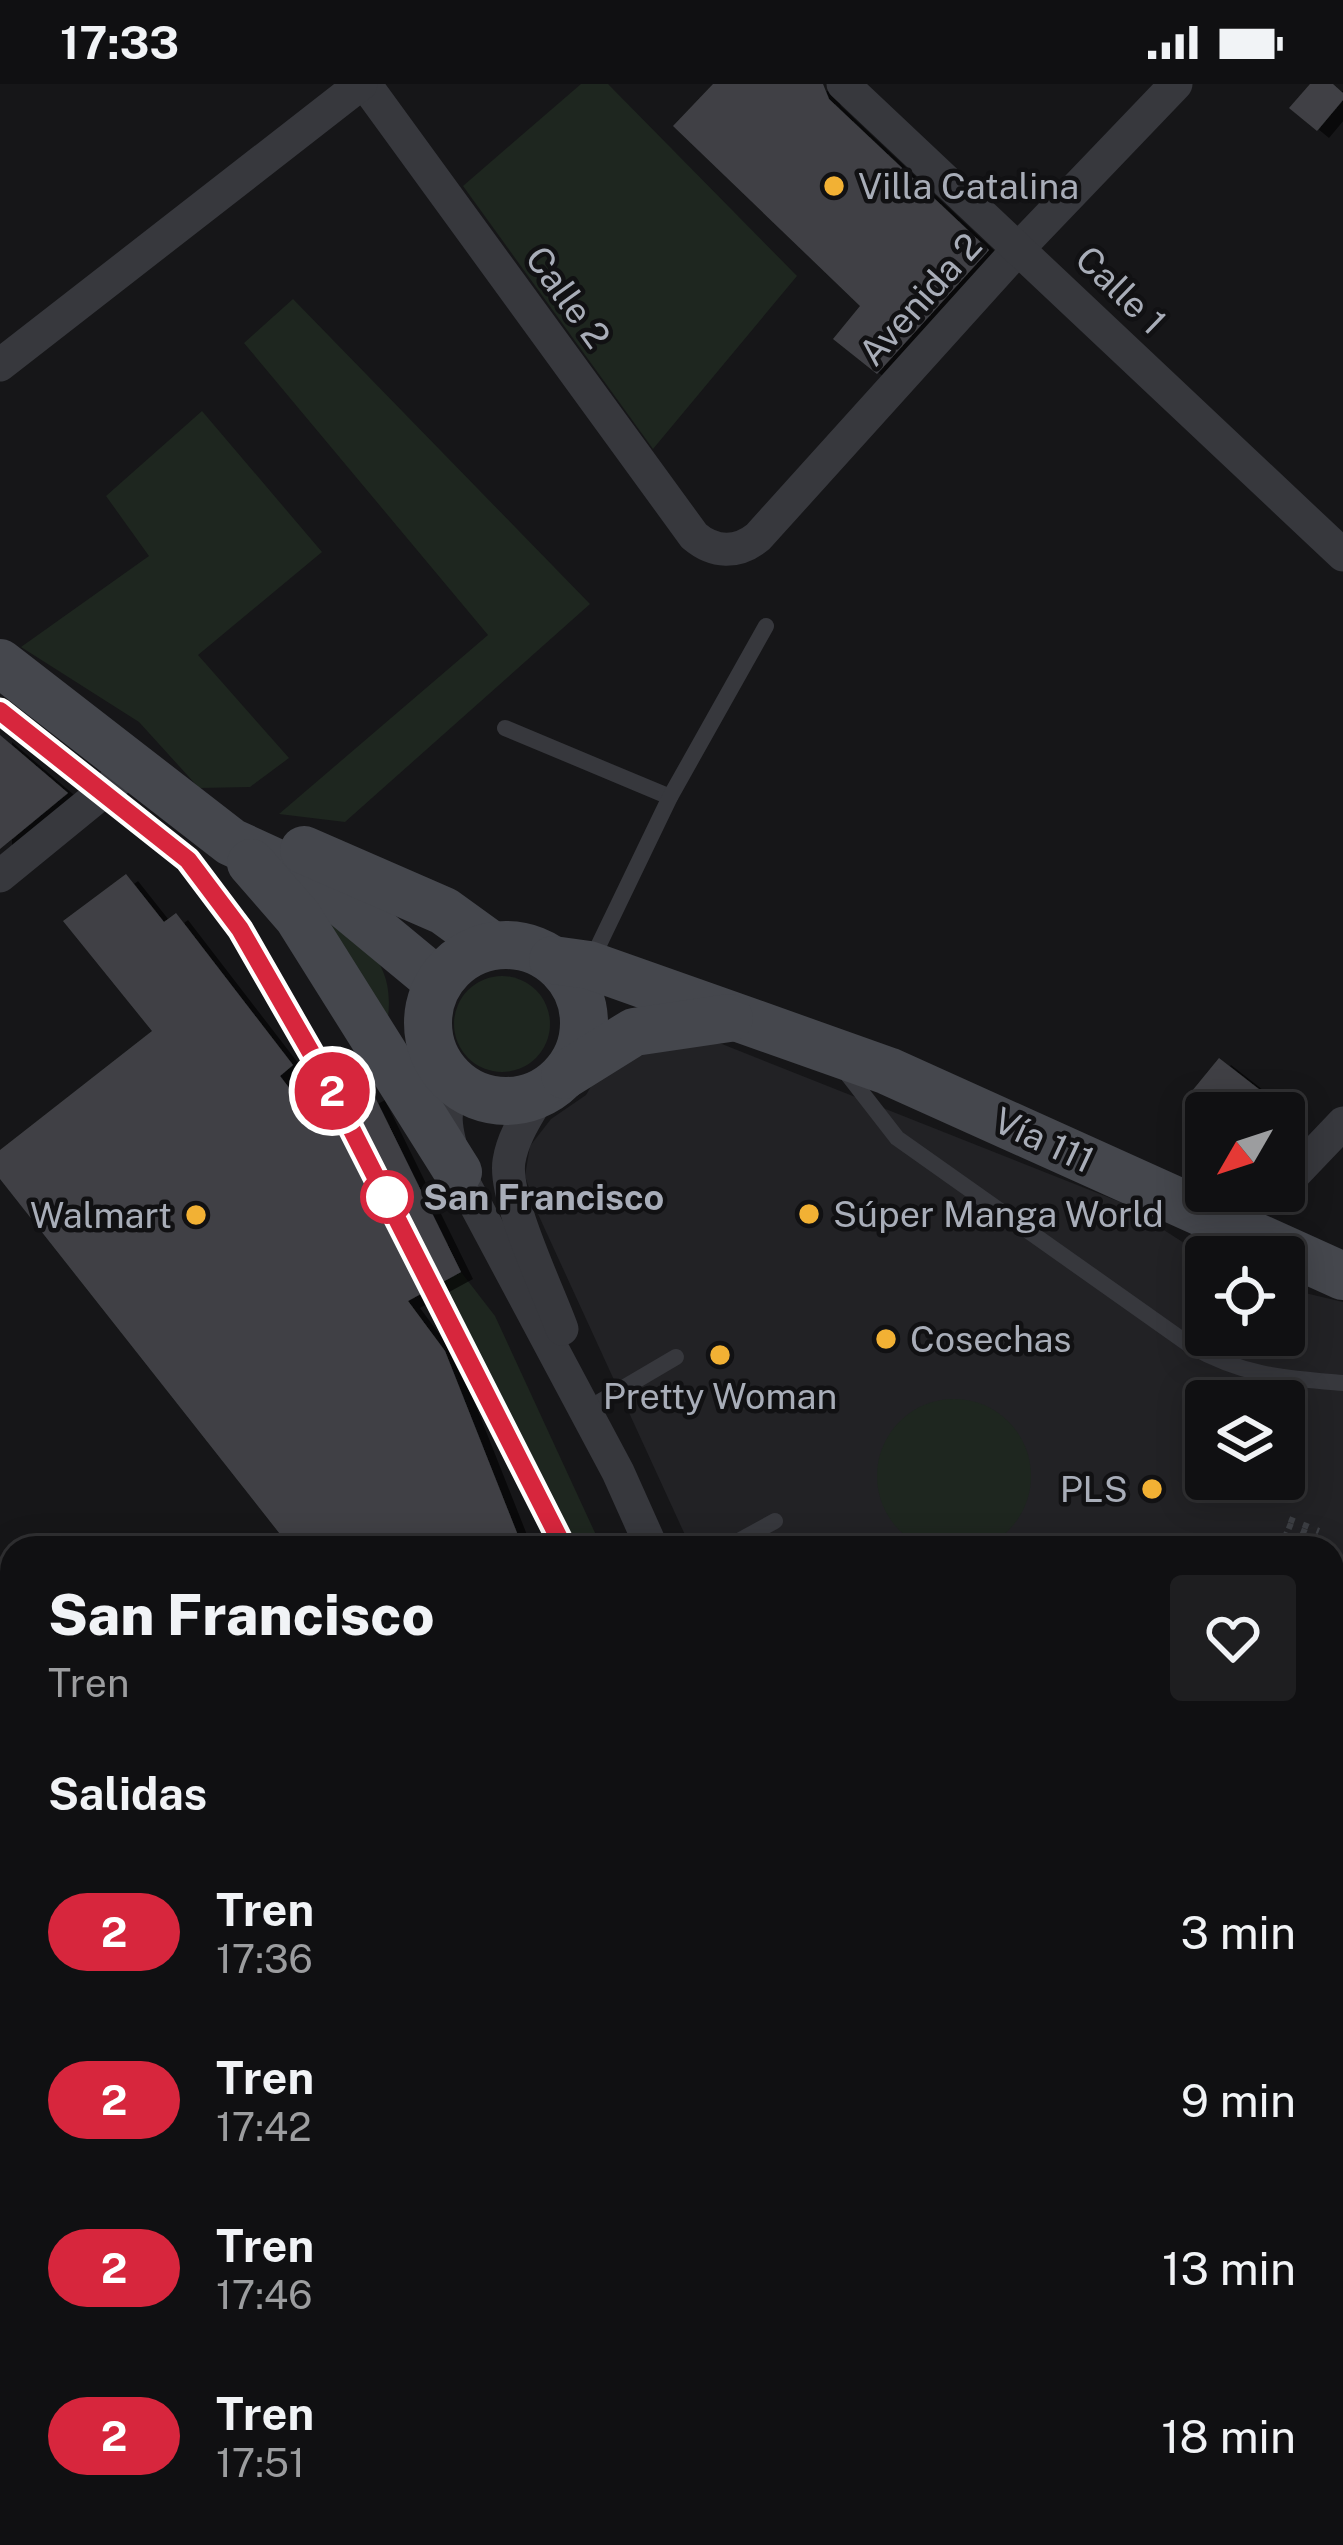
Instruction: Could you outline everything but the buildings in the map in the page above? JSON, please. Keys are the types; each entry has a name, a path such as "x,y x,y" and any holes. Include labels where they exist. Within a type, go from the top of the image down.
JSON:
{"main road":[{"path":"0,663 231,842 292,870 345,905 438,982"},
{"path":"131,769 444,911 491,945"},
{"path":"231,842 298,917 458,1172"},
{"path":"491,945 530,947 571,962 585,1028 578,1053 552,1084 506,1102 489,1100 458,1085 442,1069 431,1048 429,1003 452,965 491,945"},
{"name":"Vía 111","path":"571,962 826,1047 967,1105 1343,1276"},
{"name":"Vía 111","path":"552,1084 634,1032 740,1017"}],"street":[{"path":"0,365 363,84"},
{"name":"Calle 2","path":"363,84 694,536 716,549"},
{"name":"Calle 1","path":"843,84 1343,555"},
{"name":"Avenida 2","path":"716,549 738,549 758,537 1019,248 1176,84"},
{"path":"0,876 131,769"},
{"path":"552,1084 515,1138 508,1166 511,1194 612,1460 647,1536"},
{"path":"458,1085 448,1097 446,1130 458,1172 612,1460"},
{"path":"1305,1163 1343,1123"},
{"path":"1241,1231 1259,1212"}],"lane":[{"path":"571,962 766,626"},
{"path":"505,728 670,797"},
{"path":"826,1047 897,1138 1191,1346 1257,1376 1343,1383"},
{"path":"591,1407 676,1358"},
{"path":"748,1536 775,1521"}],"path":[{"path":"1288,1522 1318,1534"}],"shaded area":[{"path":"581,84 608,84 797,276 653,449 463,186"},
{"path":"293,299 590,604 345,822 279,814 488,635 244,343"},
{"path":"202,411 322,552 198,655 289,758 250,787 199,788 139,722 21,647 149,556 106,496"},
{"path":"318,906 364,945 383,971 389,1007 386,1031"},
{"path":"502,976 536,990 550,1024 536,1058 502,1072 468,1058 454,1024 468,990"},
{"path":"644,1035 722,1044 1120,1202 1185,1244 1185,1356 1305,1356 1305,1293 1343,1302 1343,1536 686,1536 538,1214 525,1176 530,1146 551,1119 586,1095 608,1057"},
{"path":"461,1272 495,1316 596,1536 558,1536 432,1288"},
{"path":"939,1401 969,1401 997,1412 1018,1433 1029,1461 1025,1505 1001,1536 907,1536 890,1519 879,1491 879,1461 890,1433 911,1412"}],"railway":[{"path":"0,710 188,860 240,929 291,1012 558,1536"}],"train":[{"name":"2","path":"0,711 188,860 240,929 291,1012 559,1536"}],"place":[{"name":"Villa Catalina","path":"834,186"},
{"name":"San Francisco","path":"387,1197"},
{"name":"Súper Manga World","path":"809,1214"},
{"name":"Walmart","path":"196,1215"},
{"name":"Cosechas","path":"886,1339"},
{"name":"Pretty Woman","path":"720,1355"},
{"name":"PLS","path":"1152,1489"}]}
